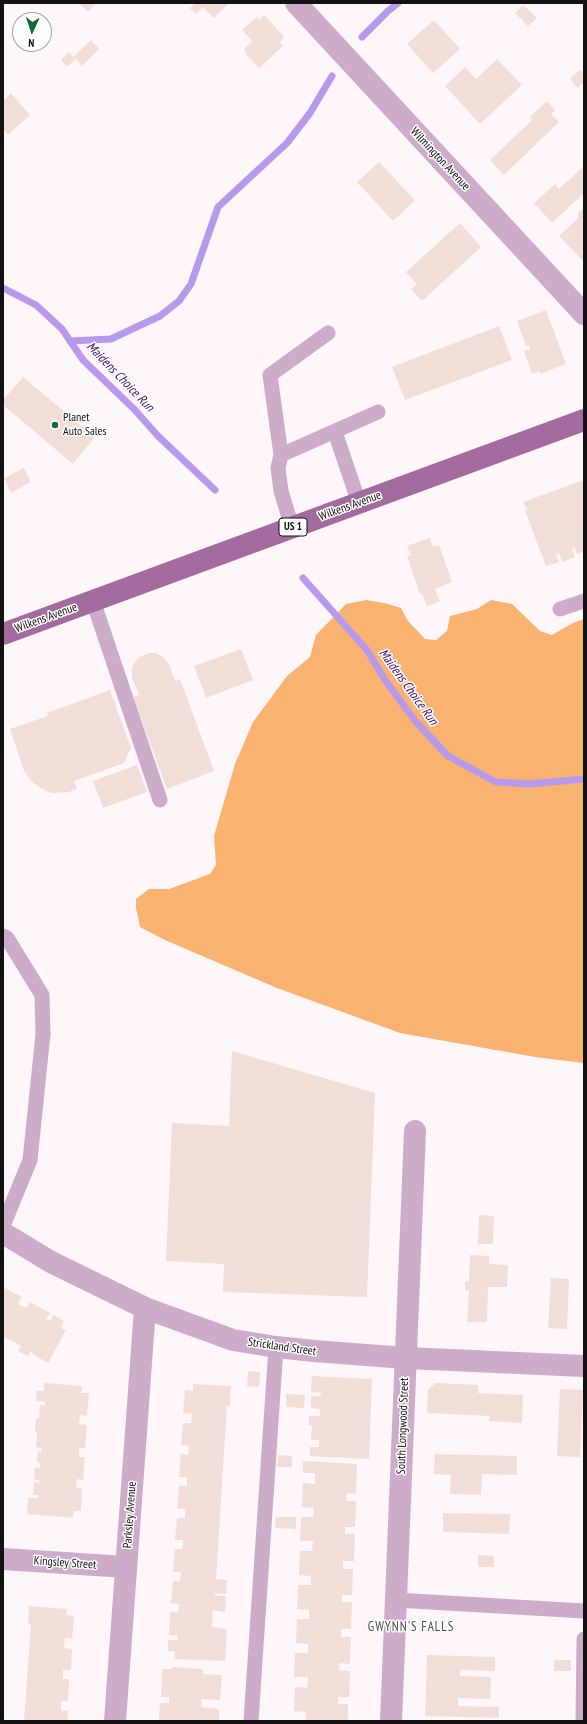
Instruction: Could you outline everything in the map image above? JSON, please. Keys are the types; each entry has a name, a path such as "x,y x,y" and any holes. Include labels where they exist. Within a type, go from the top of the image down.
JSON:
{"main road":[{"name":"Wilkens Avenue","path":"3,634 584,420"}],"street":[{"name":"Wilmington Avenue","path":"296,3 584,314"},
{"name":"South Longwood Street","path":"391,1721 415,1131"},
{"name":"Strickland Street","path":"3,1234 51,1262 145,1308 234,1340 276,1347 406,1358 584,1366"},
{"name":"Parksley Avenue","path":"115,1721 145,1308"},
{"name":"Kingsley Street","path":"3,1559 126,1567"}],"lane":[{"path":"292,527 281,491 278,468 281,455 270,375 328,333"},
{"path":"281,455 378,412"},
{"path":"335,432 359,502"},
{"path":"93,600 160,800"},
{"path":"560,609 584,601"},
{"path":"3,936 7,938 42,995 43,1034 30,1160 3,1226"},
{"path":"252,1721 276,1347"},
{"path":"396,1600 584,1610"},
{"path":"583,1721 584,1639"}],"shaded area":[{"path":"366,600 401,608 408,621 425,639 436,640 447,631 450,616 477,609 491,600 512,604 540,631 552,635 573,623 584,619 584,1063 535,1057 400,1033 277,988 165,940 140,927 136,908 136,899 149,889 169,889 210,874 216,865 214,836 235,764 253,722 287,676 310,657 316,635 346,604"}],"building":[{"path":"78,3 96,3 88,12"},
{"path":"195,3 229,3 214,18 203,7 196,14 190,8"},
{"path":"523,5 537,18 528,26 515,13"},
{"path":"264,15 284,37 280,42 283,46 259,68 246,54 247,53 244,49 252,41 242,30 257,17 259,20"},
{"path":"434,20 460,49 433,73 407,44"},
{"path":"91,40 99,49 82,66 76,59 67,67 61,60 69,52 73,57"},
{"path":"497,59 522,85 480,124 445,86 465,67 476,79"},
{"path":"580,70 584,74 584,82 577,88 570,78"},
{"path":"11,93 30,115 8,135 3,129 3,101"},
{"path":"547,101 555,110 551,114 559,122 504,175 490,160 532,120 530,117"},
{"path":"379,162 415,200 393,221 357,182"},
{"path":"584,166 584,193 552,223 534,203 555,184 559,189"},
{"path":"584,208 584,262 559,236 578,218 578,213"},
{"path":"460,223 481,247 422,301 411,289 417,284 406,272"},
{"path":"546,310 566,364 540,374 539,371 532,374 524,351 530,349 529,345 526,346 517,321"},
{"path":"499,326 512,360 405,400 392,367"},
{"path":"23,377 95,437 73,464 3,405 3,400"},
{"path":"24,468 31,482 11,493 4,478"},
{"path":"584,480 584,551 577,554 575,548 572,549 575,557 562,562 559,553 556,554 559,562 546,566 523,502"},
{"path":"430,538 433,547 439,545 452,582 435,589 440,601 427,606 422,593 420,594 407,556 411,555 407,546"},
{"path":"241,649 253,680 206,698 194,666"},
{"path":"149,653 156,653 164,658 169,664 175,681 180,679 214,771 167,789 133,697 139,695 132,678 132,667 139,657"},
{"path":"110,690 131,748 124,763 74,781 77,789 69,792 52,793 42,789 32,782 24,771 10,729 48,716 47,713"},
{"path":"137,765 147,792 103,808 93,781"},
{"path":"232,1051 375,1093 367,1297 223,1292 224,1264 166,1261 172,1123 229,1126"},
{"path":"479,1215 494,1216 493,1244 478,1244"},
{"path":"470,1255 489,1256 489,1264 508,1265 507,1287 488,1287 487,1322 467,1322 469,1291 465,1290 465,1282 469,1281"},
{"path":"551,1278 569,1279 567,1329 548,1328"},
{"path":"3,1287 22,1297 18,1304 26,1308 30,1302 50,1313 46,1319 50,1321 54,1315 64,1321 61,1328 66,1330 48,1363 32,1354 33,1353 31,1351 28,1356 18,1351 21,1346 3,1336"},
{"path":"248,1371 260,1372 259,1387 247,1386"},
{"path":"312,1376 372,1379 369,1459 310,1456 310,1447 319,1447 319,1440 311,1440 312,1425 309,1425 309,1416 320,1416 320,1409 311,1408 311,1396 321,1396 321,1393 311,1392"},
{"path":"44,1383 82,1386 81,1393 89,1393 87,1416 80,1415 79,1424 87,1425 85,1448 79,1448 79,1457 85,1457 83,1480 77,1479 76,1488 82,1488 81,1511 74,1511 73,1518 27,1514 28,1498 38,1498 38,1495 33,1495 34,1482 39,1483 39,1480 34,1479 35,1467 40,1468 40,1463 37,1462 38,1451 41,1452 42,1448 36,1447 36,1418 39,1418 40,1405 45,1406 45,1402 36,1401 37,1391 44,1391"},
{"path":"435,1383 478,1385 478,1393 523,1395 522,1423 489,1421 490,1416 427,1413 428,1390"},
{"path":"193,1384 231,1386 230,1406 227,1405 216,1579 227,1580 226,1594 215,1593 215,1596 226,1596 225,1612 213,1610 212,1627 227,1629 225,1661 175,1659 175,1651 168,1651 168,1640 177,1640 177,1635 169,1635 170,1612 178,1612 179,1604 171,1603 173,1581 180,1581 181,1572 173,1572 175,1549 182,1549 183,1545 183,1540 175,1540 177,1518 185,1518 185,1509 177,1509 179,1486 187,1486 187,1477 179,1477 181,1454 188,1455 189,1446 181,1445 183,1423 191,1423 192,1414 183,1413 185,1390 193,1391"},
{"path":"560,1389 583,1390 580,1457 557,1456"},
{"path":"286,1394 305,1395 304,1408 286,1407"},
{"path":"435,1454 517,1456 517,1475 482,1474 481,1495 450,1494 451,1475 434,1474"},
{"path":"278,1455 292,1456 292,1467 277,1467"},
{"path":"303,1461 357,1464 356,1494 347,1493 346,1501 356,1501 355,1527 345,1527 345,1534 355,1534 354,1561 343,1561 343,1569 353,1569 352,1595 342,1595 342,1602 352,1602 351,1629 341,1629 341,1637 351,1637 350,1664 340,1663 339,1667 339,1670 350,1671 349,1697 338,1697 338,1704 348,1704 348,1721 305,1721 306,1712 294,1711 295,1687 307,1688 308,1682 308,1677 294,1677 295,1653 308,1653 308,1644 296,1643 297,1619 309,1619 309,1610 297,1609 298,1585 311,1585 311,1576 299,1575 300,1551 312,1551 313,1541 300,1541 301,1517 313,1517 314,1508 302,1507 303,1483 315,1484 315,1473 303,1473"},
{"path":"443,1513 510,1514 509,1534 443,1532"},
{"path":"276,1517 296,1517 296,1529 275,1528"},
{"path":"478,1555 494,1556 494,1567 478,1567"},
{"path":"29,1606 67,1609 66,1615 74,1616 72,1639 65,1638 64,1648 72,1649 71,1670 63,1670 63,1679 69,1679 68,1701 61,1701 61,1710 68,1711 67,1721 24,1721 31,1624 28,1624"},
{"path":"427,1655 495,1657 495,1671 461,1670 460,1676 491,1677 490,1699 458,1698 458,1706 499,1707 499,1718 425,1716"},
{"path":"554,1660 571,1660 571,1671 554,1671"},
{"path":"172,1667 203,1669 203,1674 222,1675 220,1700 202,1699 201,1707 219,1709 219,1721 159,1721 160,1703 169,1703 169,1697 161,1697 162,1669 172,1669"}],"waterway":[{"path":"362,37 398,3"},
{"path":"70,341 111,339 160,316 179,301 191,284 218,207 287,143 310,113 332,76"},
{"name":"Maidens Choice Run","path":"3,288 36,305 62,329 83,360 134,409 158,436 215,490"},
{"name":"Maidens Choice Run","path":"303,578 367,650 385,680 416,722 448,756 496,782 530,784 584,779"}],"place":[{"name":"Planet Auto Sales","path":"55,425"}],"district":[{"name":"GWYNN'S FALLS","path":"411,1627"}]}
